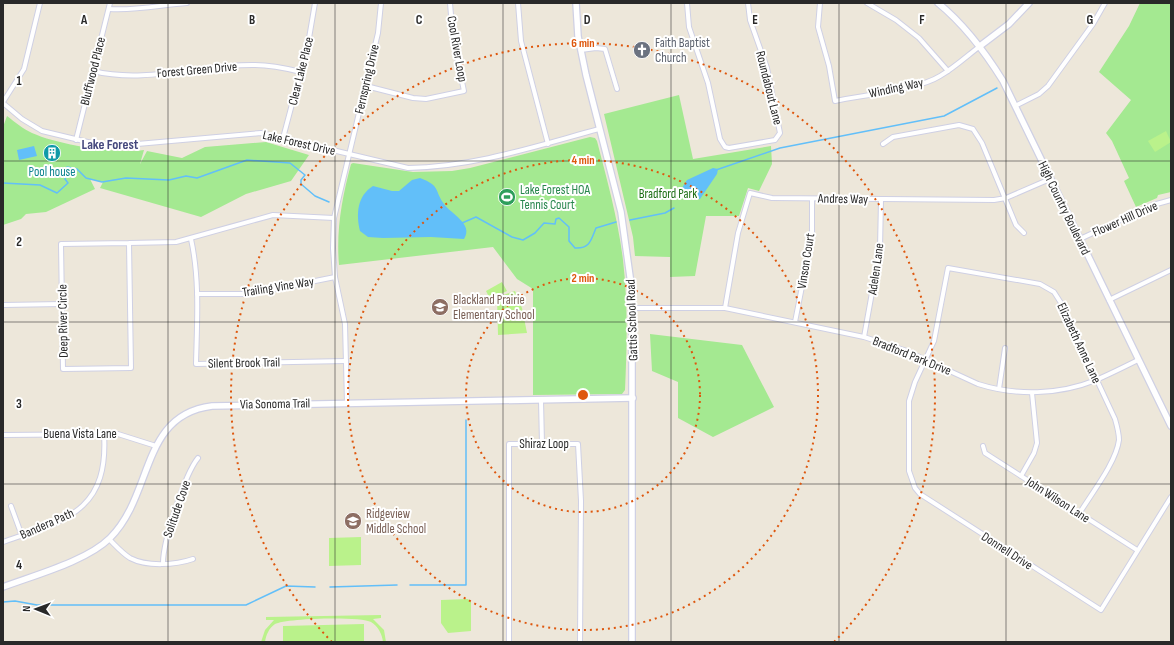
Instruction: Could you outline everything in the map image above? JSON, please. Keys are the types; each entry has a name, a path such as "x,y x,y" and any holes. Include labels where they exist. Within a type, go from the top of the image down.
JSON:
{"street":[{"path":"3,103 24,69 40,3"},
{"name":"Bluffwood Place","path":"76,140 110,3"},
{"path":"109,9 130,10 187,3"},
{"name":"Clear Lake Place","path":"283,138 311,28 314,3"},
{"name":"Fernspring Drive","path":"347,403 345,324 335,277 333,248 334,218 378,33 381,3"},
{"name":"Cool River Loop","path":"366,86 413,98 426,98 464,91 453,39 450,3"},
{"path":"518,3 521,41 548,144"},
{"name":"Gattis School Road","path":"576,3 581,50 624,231 633,308 632,642"},
{"name":"Roundabout Lane","path":"687,3 689,27 708,83 720,140 729,148 775,140 780,133 769,75 750,20 748,3"},
{"name":"Winding Way","path":"820,3 818,27 829,66 835,101 924,83 940,77 1009,24 1029,3"},
{"path":"867,3 896,20 919,38 948,71"},
{"name":"High Country Boulevard","path":"938,3 980,46 1003,81 1171,426"},
{"path":"1015,106 1039,94 1048,86 1093,24 1106,3"},
{"path":"581,50 596,48 605,49 617,90"},
{"name":"Forest Green Drive","path":"93,71 124,76 256,65 281,67 300,72"},
{"name":"Lake Forest Drive","path":"3,103 22,119 42,131 76,140 113,146 251,133 266,134 408,168 433,168 486,159 599,130"},
{"path":"883,144 893,137 959,124 973,129 1006,198 1016,225 1024,233"},
{"name":"Andres Way","path":"725,308 738,233 750,193 772,198 994,200 1006,198 1050,179"},
{"name":"Vinson Court","path":"795,322 812,236 812,199"},
{"name":"Adelen Lane","path":"864,337 880,248 881,200"},
{"name":"Flower Hill Drive","path":"1080,239 1153,205 1171,200"},
{"name":"Deep River Circle","path":"129,243 131,368 63,369 61,244 176,242 192,239 273,215 334,218"},
{"name":"Silent Brook Trail","path":"192,239 196,260 196,364 346,361"},
{"name":"Elizabeth Anne Lane","path":"925,360 934,341 948,268 1033,282 1045,286 1054,292 1061,303 1118,428 1119,440 1113,458 1079,514"},
{"path":"1109,300 1171,270"},
{"name":"Trailing Vine Way","path":"197,294 252,294 335,277"},
{"path":"3,305 62,304"},
{"name":"Bradford Park Drive","path":"633,308 725,308 795,322 864,337 892,345 978,384 999,389 1032,393 1076,386 1096,380 1138,360"},
{"path":"999,389 1005,348"},
{"name":"Donnell Drive","path":"925,360 911,392 909,401 909,471 915,488 920,494 1101,610 1171,497"},
{"path":"1021,476 1034,454 1037,443 1032,393"},
{"name":"Via Sonoma Trail","path":"3,587 82,556 109,539 120,527 132,509 156,446 166,429 174,421 185,414 204,407 633,398"},
{"path":"542,400 542,444"},
{"name":"Buena Vista Lane","path":"3,435 104,433 125,435 156,446"},
{"name":"Bandera Path","path":"3,542 22,536 68,517 90,499 98,486 103,471 104,433"},
{"name":"Shiraz Loop","path":"509,642 509,444 578,444 581,501 580,642"},
{"name":"John Wilson Lane","path":"983,446 985,453 1137,550"},
{"name":"Solitude Cove","path":"163,563 169,529 191,469 198,458"},
{"path":"10,506 22,536"},
{"path":"109,539 124,554 134,560 163,563 193,560"}],"green space":[{"path":"1140,3 1171,3 1171,192 1158,195 1157,198 1136,207 1124,181 1129,178 1112,141 1106,133 1131,100 1099,72 1129,26"},
{"name":"Bradford Park","path":"679,95 693,159 771,146 772,164 759,191 748,188 739,216 706,216 695,276 670,277 670,257 635,256 633,237 604,114"},
{"path":"7,116 29,131 43,137 72,145 103,150 144,150 140,164 147,151 182,158 205,147 266,142 309,155 291,181 246,194 201,217 100,188 103,182 90,179 95,189 46,212 26,214 21,219 3,225 3,127"},
{"path":"1166,131 1171,142 1155,152 1148,141"},
{"path":"590,137 595,138 597,141 615,215 623,260 626,292 627,341 625,390 622,394 533,395 533,289 517,279 493,247 339,265 338,239 340,214 351,164 353,163 413,172 452,171 470,168"},
{"name":"Lake Forest HOA Tennis Court","path":"515,192 516,199 499,202 497,195"},
{"path":"502,282 507,291 490,299 486,291"},
{"path":"515,291 522,308 527,333 498,335 497,297"},
{"path":"650,334 742,345 774,407 713,437 678,418 678,382 652,371"},
{"path":"361,537 361,565 329,566 329,538"},
{"path":"468,599 471,602 471,631 448,633 441,623 441,600"},
{"path":"381,615 381,618 373,619 384,630 386,642 383,642 379,630 371,622 339,618 293,620 275,624 268,632 265,642 261,642 265,630 274,620 266,620 266,617"},
{"path":"364,624 364,642 283,642 283,626"}],"water":[{"path":"34,146 37,156 19,160 17,150"},
{"path":"713,168 718,169 717,174 700,199 691,199 693,198 691,196 689,198 684,196 682,188 687,180"},
{"path":"420,178 434,186 447,208 464,224 466,234 464,239 431,237 368,237 360,231 358,218 359,206 368,190 373,186 392,191 399,191 412,180"}],"waterway":[{"path":"716,170 780,148 944,116 997,88"},
{"path":"3,183 40,185 57,193 68,183 65,179 67,167 77,169 86,178 102,182 126,178 169,180 186,176 197,178 247,160 290,163 305,175 301,180 301,184 315,196 329,202"},
{"path":"630,220 665,213 674,208"},
{"path":"462,223 476,217 512,237 523,240 535,233 544,223 555,224 556,219 559,218 569,227 569,241 575,248 580,248 589,243 596,228 616,222"},
{"path":"410,585 466,585 466,420"},
{"path":"330,587 397,585"},
{"path":"3,602 15,601 37,605 246,605 286,586 315,587"}],"place":[{"name":"Faith Baptist Church","path":"642,50"},
{"name":"Pool house","path":"52,153"},
{"name":"Lake Forest HOA Tennis Court","path":"507,197"},
{"name":"Blackland Prairie Elementary School","path":"440,307"},
{"name":"Ridgeview Middle School","path":"353,521"}],"district":[{"name":"Lake Forest","path":"110,144"}]}
